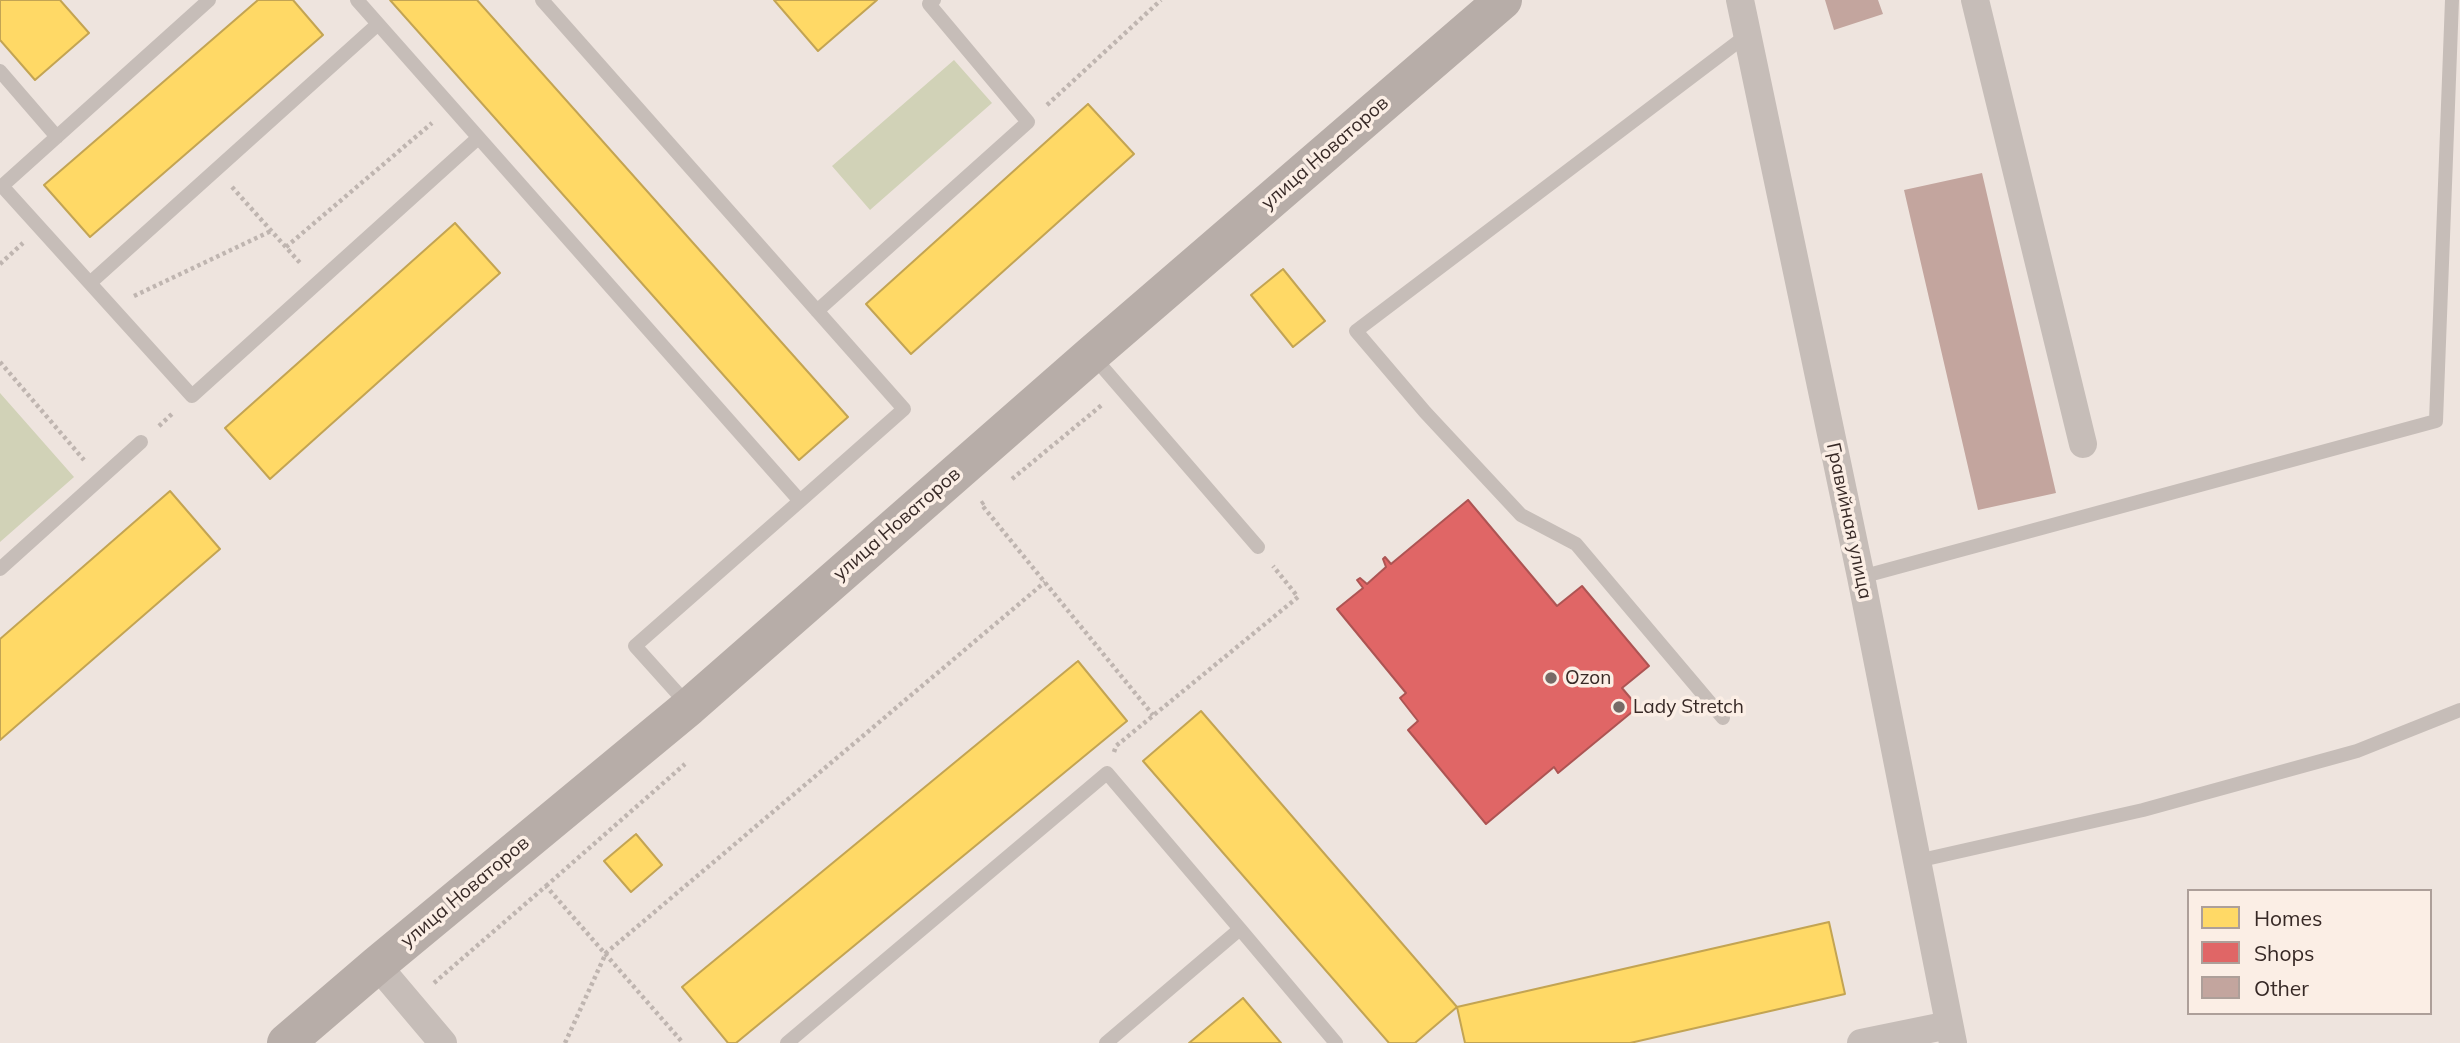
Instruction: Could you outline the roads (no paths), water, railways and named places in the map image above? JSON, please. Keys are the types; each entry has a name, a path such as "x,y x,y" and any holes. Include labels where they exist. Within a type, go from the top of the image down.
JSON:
{"main road":[{"name":"улица Новаторов","path":"286,1043 689,706 1503,0"}],"street":[{"name":"Гравийная улица","path":"1740,0 1861,577 1951,1034"},
{"path":"1975,0 2083,444"},
{"path":"377,965 443,1043"},
{"path":"1861,1043 1951,1034"}],"lane":[{"path":"209,0 2,186 192,396 478,138"},
{"path":"356,0 800,501"},
{"path":"542,0 904,409 635,646 689,706"},
{"path":"817,311 1028,122 929,4 934,0"},
{"path":"1861,577 2436,421 2452,0"},
{"path":"90,283 378,24"},
{"path":"1723,718 1576,544 1521,515 1425,412 1356,331 1747,35"},
{"path":"0,71 57,137"},
{"path":"1091,355 1258,547"},
{"path":"0,569 141,442"},
{"path":"1917,861 2143,810 2357,751 2460,710"},
{"path":"787,1043 1107,772 1336,1043"},
{"path":"1106,1043 1240,929"}],"place":[{"name":"Ozon","path":"1551,678"},
{"name":"Lady Stretch","path":"1619,707"}]}
